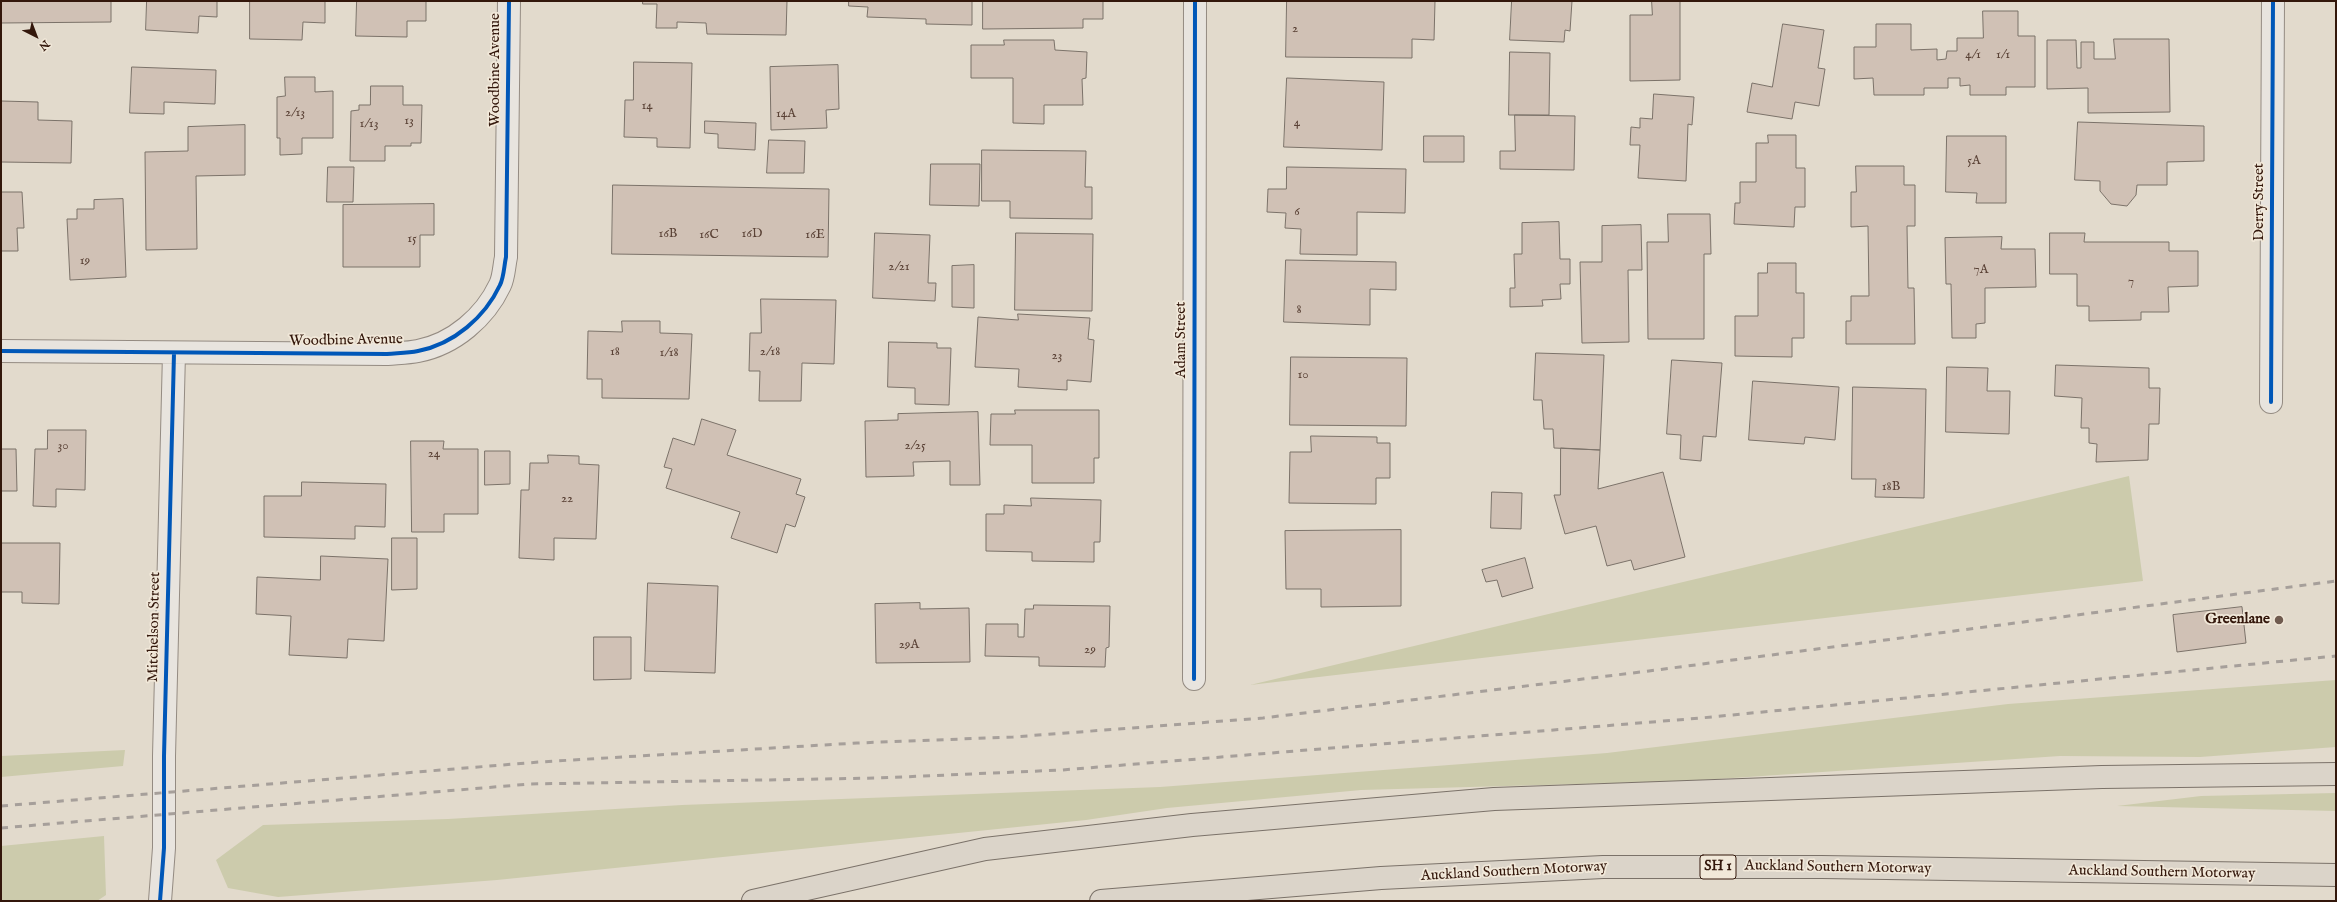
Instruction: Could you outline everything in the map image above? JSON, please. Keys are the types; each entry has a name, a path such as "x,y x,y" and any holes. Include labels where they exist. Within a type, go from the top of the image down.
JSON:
{"highway":[{"path":"753,901 985,849 1206,824 1494,799 2094,778 2336,774"},
{"name":"Auckland Southern Motorway","path":"1101,901 1381,878 1603,867 1822,867 2336,875"}],"street":[{"name":"Woodbine Avenue","path":"1,351 388,354 419,351 444,341 470,325 486,308 501,284 506,257 509,1"},
{"name":"Adam Street","path":"1194,679 1195,1"},
{"name":"Derry Street","path":"2271,402 2273,1"},
{"name":"Mitchelson Street","path":"160,901 164,848 164,756 174,353"}],"green space":[{"path":"2129,476 2143,581 1250,685"},
{"path":"2336,680 2336,747 2200,757 2060,756 1688,781 1361,790 1167,808 1086,820 497,880 278,897 228,888 216,860 263,825 448,819 682,805 1160,787 1607,753 2008,704"},
{"path":"125,750 123,766 1,777 1,756"},
{"path":"2336,793 2336,811 2117,806 2201,796"},
{"path":"104,836 106,895 97,901 1,901 1,846"}],"building":[{"path":"1,1 111,1 111,22 1,23"},
{"path":"147,1 217,1 217,17 199,16 198,33 146,30"},
{"path":"250,1 325,1 325,23 303,22 302,40 250,39"},
{"path":"357,1 426,1 426,21 407,21 407,37 356,36"},
{"path":"643,1 787,1 786,35 707,34 706,23 677,22 677,28 656,28 657,4 643,4"},
{"path":"849,1 972,1 972,25 926,24 926,19 867,17 868,7 849,6"},
{"path":"983,1 1103,1 1103,19 1083,19 1083,28 983,29"},
{"path":"1287,1 1435,1 1434,40 1412,39 1412,58 1286,57"},
{"path":"1512,1 1572,1 1570,31 1565,30 1564,42 1510,40"},
{"path":"1652,1 1680,1 1680,80 1630,81 1630,15 1652,15"},
{"path":"1983,11 2018,11 2018,36 2035,36 2035,87 2006,87 2006,95 1970,95 1970,85 1960,86 1960,78 1948,78 1948,88 1924,88 1924,95 1874,95 1873,78 1854,79 1854,47 1876,47 1876,24 1911,24 1911,50 1937,49 1937,60 1946,59 1947,51 1957,51 1957,38 1983,38"},
{"path":"1783,24 1824,30 1818,68 1825,69 1819,106 1795,102 1792,119 1747,112 1752,83 1772,87"},
{"path":"2114,39 2169,39 2170,112 2088,113 2088,88 2047,89 2047,40 2076,40 2077,68 2081,68 2081,42 2094,42 2094,59 2115,59"},
{"path":"1004,40 1054,40 1055,50 1087,52 1086,78 1082,79 1083,105 1044,105 1044,124 1013,123 1013,78 971,78 971,45 1004,45"},
{"path":"1510,52 1550,53 1549,115 1509,115"},
{"path":"634,62 692,63 690,148 657,147 657,138 624,137 625,100 633,100"},
{"path":"838,65 839,109 826,110 827,128 771,130 770,67"},
{"path":"132,67 216,70 215,104 164,102 164,114 130,113"},
{"path":"285,77 315,77 315,92 333,91 333,138 302,138 302,154 280,155 280,138 277,138 277,97 285,96"},
{"path":"1287,78 1384,82 1382,150 1284,147"},
{"path":"371,86 403,86 403,105 422,105 421,143 411,143 411,146 385,146 385,161 350,161 351,111 359,110 359,105 370,105"},
{"path":"1654,94 1694,97 1692,125 1688,124 1686,181 1638,178 1640,145 1630,145 1631,127 1640,128 1640,118 1652,119"},
{"path":"1,101 38,102 38,120 72,121 71,163 1,162"},
{"path":"1515,115 1575,116 1574,170 1500,169 1500,151 1515,151"},
{"path":"705,121 756,123 755,150 718,148 718,134 705,133"},
{"path":"2078,122 2204,126 2204,161 2167,162 2167,185 2137,185 2136,195 2127,206 2111,204 2100,191 2100,181 2075,180"},
{"path":"245,125 245,175 196,176 197,249 146,250 145,152 188,151 188,127"},
{"path":"1768,135 1796,135 1796,168 1805,168 1805,207 1795,207 1794,227 1734,224 1735,203 1740,203 1740,182 1756,182 1756,143 1768,143"},
{"path":"1424,136 1464,136 1464,162 1424,162"},
{"path":"1947,136 2006,136 2006,203 1976,203 1977,193 1946,192"},
{"path":"769,140 805,141 804,173 767,173"},
{"path":"982,150 1086,151 1085,187 1092,187 1092,219 1010,218 1010,201 982,201"},
{"path":"931,164 980,164 979,206 930,205"},
{"path":"1856,166 1904,166 1904,185 1915,185 1915,226 1907,226 1908,288 1914,288 1915,344 1846,344 1846,321 1851,321 1851,296 1869,296 1868,226 1851,227 1851,192 1856,192"},
{"path":"328,167 354,167 353,202 327,202"},
{"path":"1287,167 1406,169 1405,213 1357,212 1357,255 1300,254 1301,229 1285,228 1286,213 1267,212 1268,189 1286,189"},
{"path":"613,185 829,189 828,257 612,254"},
{"path":"1,192 22,192 24,228 17,228 18,251 1,251"},
{"path":"123,199 126,277 70,280 67,219 77,219 77,209 94,209 94,200"},
{"path":"434,204 434,235 420,235 420,267 343,267 343,205"},
{"path":"1668,214 1710,214 1711,254 1704,254 1704,339 1648,339 1647,242 1668,242"},
{"path":"1559,222 1560,259 1570,259 1570,284 1560,284 1561,299 1542,300 1543,306 1510,307 1510,288 1515,288 1514,254 1522,254 1522,223"},
{"path":"1641,225 1642,270 1628,270 1629,342 1582,343 1580,262 1602,262 1602,226"},
{"path":"875,233 930,235 928,283 936,283 935,301 873,298"},
{"path":"1016,233 1093,234 1092,311 1015,310"},
{"path":"2050,233 2085,233 2084,242 2169,242 2169,251 2198,251 2198,286 2168,287 2169,312 2141,312 2141,320 2089,321 2089,306 2077,306 2077,274 2050,274"},
{"path":"2002,237 2001,249 2035,249 2036,287 1985,288 1985,323 1976,324 1976,338 1952,338 1951,284 1946,284 1945,238"},
{"path":"1286,260 1396,262 1396,290 1370,289 1370,325 1284,322"},
{"path":"1768,263 1796,263 1796,293 1804,293 1804,338 1792,338 1792,357 1735,356 1735,316 1758,316 1758,273 1767,273"},
{"path":"974,265 974,308 952,307 952,266"},
{"path":"761,299 836,300 834,364 802,363 801,401 759,401 760,371 749,371 750,333 761,333"},
{"path":"1018,314 1090,318 1088,339 1094,340 1091,382 1067,380 1067,390 1018,387 1019,369 975,367 978,317 1018,320"},
{"path":"622,321 660,321 660,333 692,334 689,399 602,398 602,379 587,379 588,331 622,332"},
{"path":"889,342 937,343 937,348 951,348 949,405 915,404 915,388 888,387"},
{"path":"1536,353 1604,355 1600,450 1554,448 1553,429 1544,429 1542,400 1534,400"},
{"path":"1291,357 1407,358 1406,426 1290,425"},
{"path":"1672,360 1722,363 1716,437 1703,436 1701,461 1680,459 1681,435 1667,434"},
{"path":"2056,365 2149,368 2149,388 2160,388 2159,424 2149,424 2148,460 2096,462 2097,444 2089,443 2089,428 2081,428 2082,398 2055,396"},
{"path":"1947,367 1988,368 1987,391 2010,391 2009,434 1946,432"},
{"path":"1753,381 1839,387 1835,440 1805,437 1804,444 1749,440"},
{"path":"1853,387 1926,389 1924,498 1875,497 1876,479 1852,479"},
{"path":"1015,410 1099,410 1099,458 1094,458 1094,483 1032,483 1032,445 990,445 991,414 1015,414"},
{"path":"978,412 980,485 950,485 950,461 913,462 914,476 866,477 865,421 898,420 898,414"},
{"path":"702,419 736,430 727,455 801,479 796,494 805,497 795,527 786,524 777,553 731,538 740,512 666,488 672,469 664,467 673,438 694,445"},
{"path":"48,430 86,430 85,490 56,489 56,507 33,506 35,449 47,449"},
{"path":"1311,436 1377,437 1377,443 1390,443 1390,478 1376,478 1376,504 1289,503 1290,452 1311,452"},
{"path":"411,441 444,441 443,449 478,449 478,514 444,514 444,532 412,532"},
{"path":"1561,448 1600,450 1598,489 1663,472 1685,557 1634,570 1631,560 1607,566 1596,526 1565,534 1554,495 1560,495"},
{"path":"1,449 16,449 17,491 1,491"},
{"path":"485,451 510,451 510,484 485,485"},
{"path":"548,455 579,456 579,464 599,465 596,539 554,538 554,560 519,558 521,490 529,490 530,463 548,463"},
{"path":"302,482 386,484 385,527 355,526 355,539 264,537 264,496 301,496"},
{"path":"1492,492 1522,493 1521,529 1491,528"},
{"path":"1031,498 1101,500 1100,542 1094,542 1094,562 1032,561 1032,552 986,551 986,514 1004,514 1004,505 1031,506"},
{"path":"1401,530 1401,606 1321,607 1321,589 1286,589 1285,531"},
{"path":"392,538 417,538 417,589 392,590"},
{"path":"1,543 60,543 59,604 22,603 22,592 1,592"},
{"path":"321,556 388,559 384,641 348,639 347,658 289,655 291,616 256,614 257,577 320,580"},
{"path":"1525,558 1533,588 1502,597 1497,580 1486,582 1482,570"},
{"path":"648,583 718,586 715,673 645,671"},
{"path":"920,603 920,609 969,608 970,662 876,663 875,604"},
{"path":"1034,605 1110,606 1109,647 1106,648 1105,667 1039,666 1039,657 985,656 986,624 1018,624 1018,637 1024,637 1025,609 1033,609"},
{"path":"2242,607 2246,643 2177,652 2173,615"},
{"path":"594,637 631,637 631,679 594,680"}],"railway":[{"path":"1,806 539,762 857,743 1013,737 1263,718 1649,671 2336,581"},
{"path":"1,828 530,784 878,778 1062,770 1701,718 2336,656"}],"cycle path":[{"path":"1,351 387,354 414,352 444,342 456,335 467,327 486,308 500,285 504,271 506,257 509,1"},
{"path":"1194,679 1195,1"},
{"path":"2271,402 2273,1"},
{"path":"160,901 164,848 164,756 174,353"}],"place":[{"name":"Greenlane","path":"2279,620"}]}
